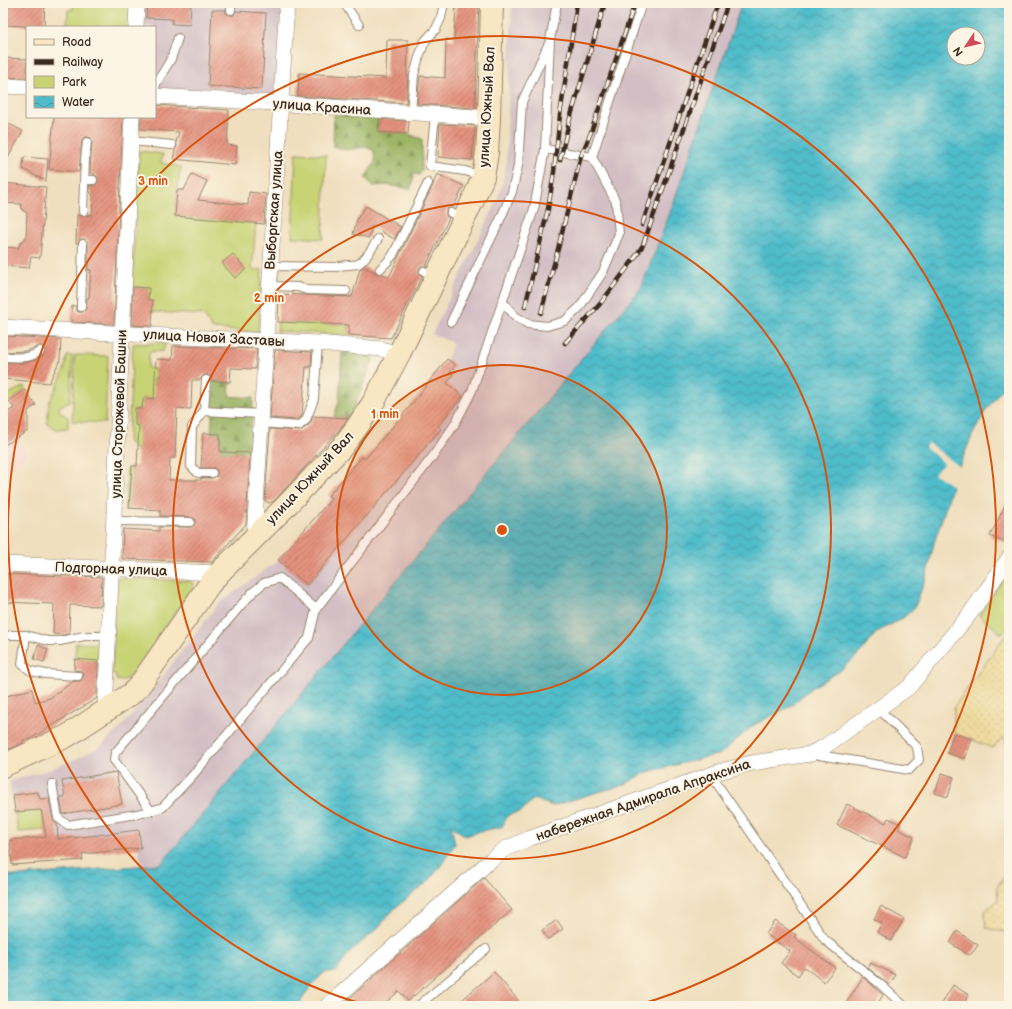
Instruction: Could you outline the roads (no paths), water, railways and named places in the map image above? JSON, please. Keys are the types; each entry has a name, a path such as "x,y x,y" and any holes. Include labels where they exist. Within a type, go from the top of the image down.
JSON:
{"street":[{"path":"136,26 137,3"},
{"name":"Выборгская улица","path":"254,537 287,3"},
{"name":"улица Южный Вал","path":"3,766 67,736 106,712 131,694 139,686 204,592 219,573 285,507 346,442 373,404 399,354 430,274 458,216 483,177 487,153 489,118 492,3"},
{"path":"3,86 26,87"},
{"name":"улица Красина","path":"156,96 489,118"},
{"name":"улица Сторожевой Башни","path":"106,712 102,677 108,636 112,569 122,334 125,178 131,141 132,118"},
{"name":"улица Новой Заставы","path":"3,327 41,332 80,327 122,334 318,344 381,349 399,354"},
{"name":"набережная Адмирала Апраксина","path":"327,1006 505,849 528,839 711,775 752,763 810,754 824,747 909,687 969,615 1009,558"},
{"name":"Подгорная улица","path":"3,564 219,573"}],"lane":[{"path":"344,3 359,25"},
{"path":"411,113 414,75 419,57 425,41 436,29 441,18 444,3"},
{"path":"52,784 58,818 68,825 151,811 163,807 193,775 309,638 316,609 433,456 455,424 472,391 534,209 545,149 550,40 557,3"},
{"path":"502,301 515,316 528,324 547,326 565,321 579,308 603,272 619,234 616,202 592,157 642,3"},
{"path":"156,84 171,59 178,38"},
{"path":"451,322 512,192 518,166 522,102 550,40"},
{"path":"435,115 430,166 465,171 483,177"},
{"path":"131,141 172,145"},
{"path":"84,211 88,176 85,159 87,142"},
{"path":"545,149 592,157"},
{"path":"380,269 396,256 423,199 428,183"},
{"path":"271,266 337,268 341,265 360,263 378,239"},
{"path":"81,307 83,244"},
{"path":"270,286 298,287 307,290 346,291"},
{"path":"204,411 299,426 306,420 314,399 318,344"},
{"path":"3,357 27,358 40,351"},
{"path":"206,380 204,411 192,427 191,466 198,473 212,473"},
{"path":"114,521 190,522"},
{"path":"151,811 114,760 115,753 252,592 264,583 280,578 316,609"},
{"path":"11,635 26,635 48,641 60,641 84,636 108,636"},
{"path":"26,635 22,664 32,671 46,674 78,676"},
{"path":"810,754 909,770 919,760 917,747 879,709"},
{"path":"711,775 825,940 880,984 904,1006"},
{"path":"418,1006 486,949"}],"water":[{"path":"742,3 1009,3 1009,383 986,410 973,434 954,478 934,543 927,574 915,607 903,618 877,632 861,652 841,670 813,687 789,707 754,725 720,754 647,772 622,786 553,806 533,799 522,811 508,815 502,827 480,831 466,836 451,826 455,844 428,882 395,908 376,930 349,953 336,972 325,972 310,987 298,1006 3,1006 3,874 17,876 161,864 641,288 670,213"}],"railway":[{"path":"525,307 548,209 554,172 560,115 577,3"},
{"path":"560,160 569,122 605,3"},
{"path":"541,313 581,156 591,132 635,3"},
{"path":"642,225 718,3"},
{"path":"565,343 600,304 643,245 728,3"}]}
